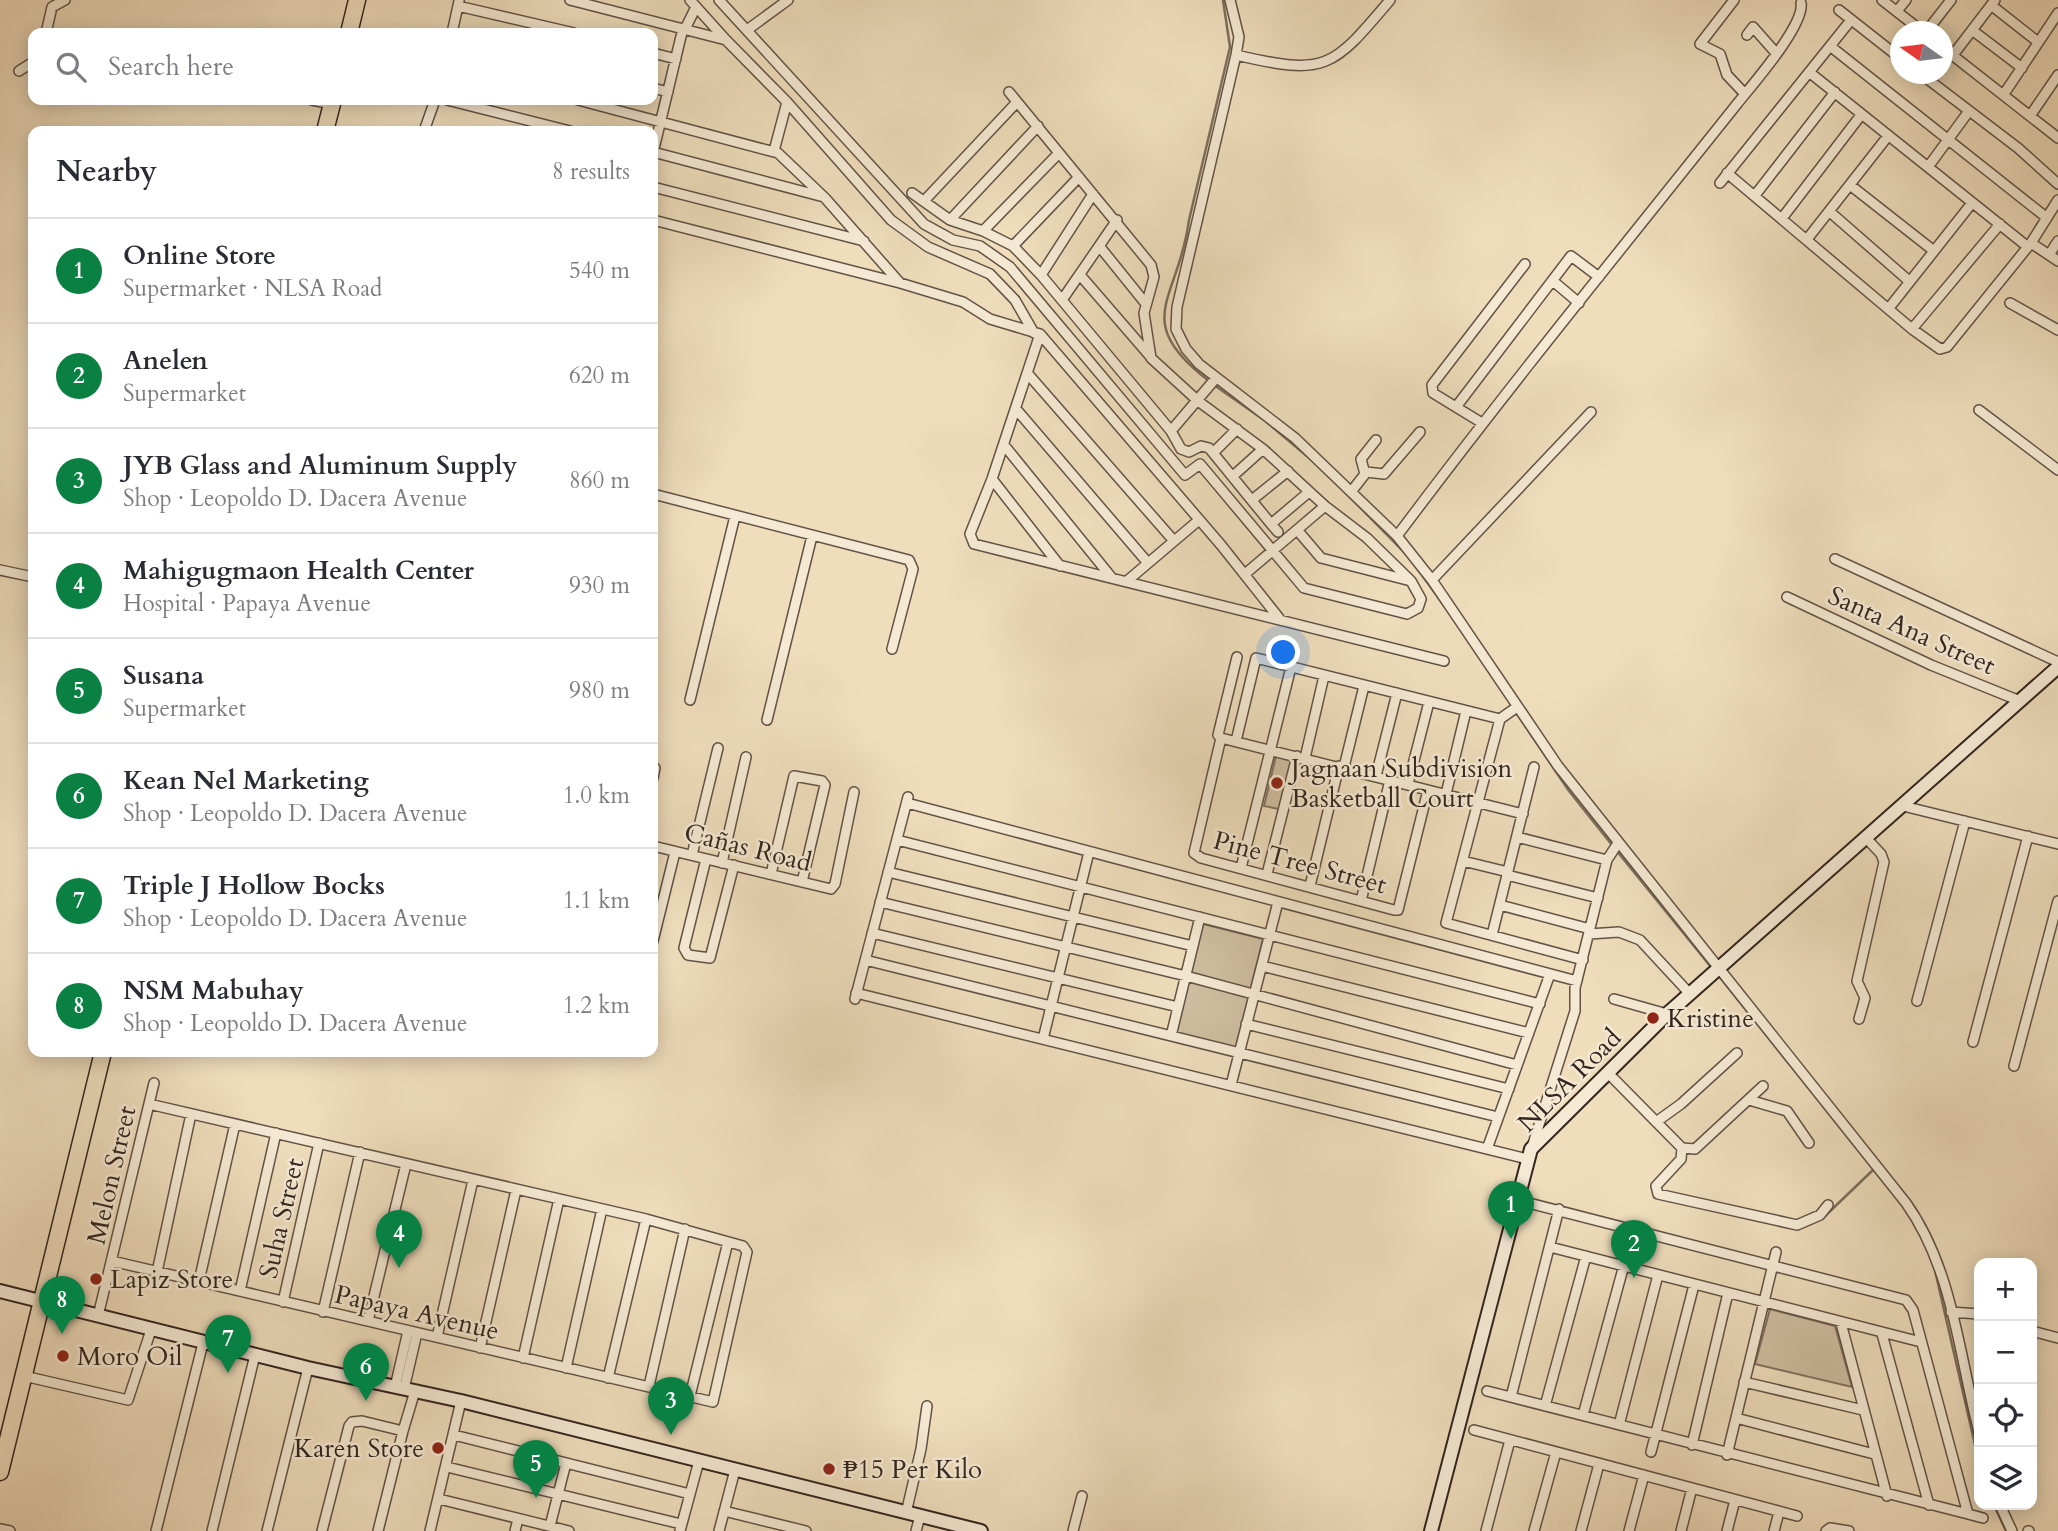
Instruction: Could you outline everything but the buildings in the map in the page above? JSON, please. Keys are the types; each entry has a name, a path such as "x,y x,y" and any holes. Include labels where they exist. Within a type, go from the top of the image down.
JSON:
{"highway":[{"path":"350,28 357,0"},
{"path":"326,126 331,105"},
{"path":"0,1472 102,1057"}],"main road":[{"name":"NLSA Road","path":"1431,1531 1529,1154 1667,1014 1867,839 2058,665"},
{"path":"0,1292 308,1368 461,1401 981,1531"}],"street":[{"path":"47,28 52,7 65,0"},
{"path":"570,0 726,40"},
{"path":"719,0 923,223 953,240 980,246 1010,267 1185,475 1200,464 1304,588 1409,614 1418,608 1420,599 1411,581 1367,538 1325,506 1263,449 1198,401 1151,358 1080,275"},
{"path":"747,30 788,0"},
{"path":"1230,0 1239,37 1236,55 1174,320 1186,349 1216,379 1294,438 1397,536 1432,580 1612,850 1717,971 1926,1230 1940,1266 1974,1411"},
{"path":"1236,55 1294,68 1320,63 1346,50 1390,0"},
{"path":"1734,0 1700,44 1720,54 1727,75 1745,94"},
{"path":"1881,0 1910,21"},
{"path":"1897,11 1906,0"},
{"path":"1933,21 1951,0"},
{"path":"453,28 459,3 555,28"},
{"path":"658,134 693,3 787,102 891,220 928,247 990,274 1015,300 1037,333 1199,520 1279,618"},
{"path":"2038,42 1993,3 1953,55 2057,137"},
{"path":"1397,536 1482,423 1745,94 1776,53 1799,8"},
{"path":"1839,10 1890,50"},
{"path":"2004,94 2058,13"},
{"path":"1720,183 1851,20"},
{"path":"1747,35 1753,27 1776,53"},
{"path":"1972,30 2022,68"},
{"path":"1830,46 2047,218"},
{"path":"658,54 676,59"},
{"path":"19,71 28,65"},
{"path":"1809,72 1972,203 2029,245 2058,261"},
{"path":"2030,116 2058,75"},
{"path":"1934,84 2058,184"},
{"path":"658,89 668,92"},
{"path":"1009,92 1117,220 1153,272 1146,304 1146,329 1151,358"},
{"path":"1756,194 1835,92"},
{"path":"774,151 787,102"},
{"path":"924,201 1017,102"},
{"path":"429,126 434,105"},
{"path":"467,105 550,126"},
{"path":"597,105 774,151 788,160 825,198 900,283"},
{"path":"1928,167 1969,111"},
{"path":"1783,217 1861,115"},
{"path":"950,220 1038,126"},
{"path":"1808,238 1888,136"},
{"path":"983,231 1059,153"},
{"path":"658,154 825,198"},
{"path":"1727,173 1756,194 1937,348 1947,347 2029,245 2058,200"},
{"path":"1013,246 1079,177"},
{"path":"1850,185 1934,251"},
{"path":"658,188 864,241"},
{"path":"912,193 950,220 983,231 1013,246 1062,300 1171,431 1184,451 1203,446 1213,453 1278,532"},
{"path":"1041,275 1093,194"},
{"path":"1889,308 1972,203"},
{"path":"1830,212 1909,281"},
{"path":"658,220 900,283 963,302 990,318 1037,333"},
{"path":"1062,300 1117,220"},
{"path":"1912,329 2000,224"},
{"path":"2049,255 2058,241"},
{"path":"1100,247 1146,304"},
{"path":"1456,407 1571,256 1600,277"},
{"path":"1482,423 1433,393 1432,385 1525,264"},
{"path":"1553,281 1578,303"},
{"path":"2010,303 2058,330"},
{"path":"1133,337 1146,329"},
{"path":"1037,333 1028,374 970,534 971,541 1060,566 1279,618 1444,661"},
{"path":"1028,374 1174,541"},
{"path":"1171,431 1216,379"},
{"path":"1016,409 1148,564"},
{"path":"1979,410 2058,470"},
{"path":"1432,580 1591,412"},
{"path":"1213,453 1237,429"},
{"path":"1366,472 1384,474 1420,432"},
{"path":"1366,472 1361,459 1376,440"},
{"path":"1004,445 1112,578"},
{"path":"1233,476 1263,449"},
{"path":"1252,500 1287,471"},
{"path":"1351,492 1366,472"},
{"path":"992,479 1060,566"},
{"path":"1271,524 1309,492"},
{"path":"658,495 909,560 912,564 892,649"},
{"path":"1245,575 1325,506"},
{"path":"690,700 735,516"},
{"path":"1127,582 1199,520"},
{"path":"1298,530 1321,558 1411,581"},
{"path":"767,720 812,536"},
{"path":"1835,559 2058,665"},
{"path":"0,570 28,576"},
{"name":"Santa Ana Street","path":"1787,597 1907,654 2020,701"},
{"path":"1237,657 1218,735 1222,738 1523,814"},
{"path":"1236,741 1256,658 1500,719"},
{"path":"1241,867 1292,667"},
{"path":"1267,874 1324,676"},
{"path":"1310,886 1364,686"},
{"path":"1376,776 1398,694"},
{"path":"1408,784 1429,702"},
{"path":"1517,707 1500,719 1446,923 1583,960"},
{"path":"1446,794 1466,711"},
{"name":"Pine Tree Street","path":"1222,738 1194,852 1201,858 1361,901 1398,910 1428,790"},
{"path":"692,855 718,748"},
{"path":"722,863 746,757"},
{"path":"1492,936 1534,767"},
{"path":"771,874 794,776 822,781 825,785 802,882"},
{"path":"1361,901 1390,780"},
{"name":"Cañas Road","path":"658,847 833,888 854,792"},
{"path":"1577,981 1089,852 907,800 855,996 1043,1039 1487,1149 1529,1154 1573,1016 1577,981 1612,850"},
{"path":"1903,806 2058,844"},
{"path":"1917,1001 1965,821"},
{"path":"1973,1042 2028,836"},
{"path":"1517,837 1612,850"},
{"path":"1859,1018 1864,995 1857,981 1884,862 1881,854 1867,839"},
{"path":"897,840 1540,1004"},
{"path":"658,922 676,852"},
{"path":"1043,1039 1089,852"},
{"path":"706,859 684,948 688,955 705,960 709,958 734,865"},
{"path":"1463,861 1598,898"},
{"path":"888,872 1193,946"},
{"path":"2014,1066 2058,901"},
{"path":"880,902 1186,976 1517,1065"},
{"path":"1231,1085 1278,902"},
{"path":"1500,905 1589,931 1631,935 1640,940 1690,994"},
{"path":"1171,1036 1200,917"},
{"path":"872,933 1178,1007"},
{"path":"865,960 1498,1117"},
{"path":"1262,966 1529,1033"},
{"path":"1487,1149 1550,974"},
{"path":"1614,999 1667,1014"},
{"path":"1246,1024 1508,1089"},
{"path":"1656,1122 1681,1104 1737,1053"},
{"path":"1608,1073 1682,1148 1695,1149 1763,1086"},
{"name":"Melon Street","path":"98,1317 155,1083"},
{"path":"1749,1100 1787,1111 1809,1143"},
{"path":"149,1104 646,1219 728,1241 690,1396"},
{"path":"158,1272 191,1114"},
{"path":"199,1281 235,1124"},
{"path":"240,1291 276,1133"},
{"name":"Suha Street","path":"283,1302 319,1143"},
{"path":"1682,1148 1681,1159 1656,1186 1658,1194 1797,1225 1819,1215 1828,1205"},
{"path":"323,1312 360,1152"},
{"path":"368,1321 406,1164"},
{"path":"437,1337 473,1180"},
{"path":"481,1348 516,1190"},
{"path":"523,1358 559,1199"},
{"path":"1517,1200 1906,1300 1913,1310 1968,1514"},
{"path":"566,1368 602,1209"},
{"path":"1511,1397 1559,1209"},
{"path":"608,1378 646,1219"},
{"path":"649,1386 685,1229"},
{"name":"Papaya Avenue","path":"112,1261 713,1402 747,1252 745,1247 728,1241"},
{"path":"1550,1247 1921,1342"},
{"path":"1727,1455 1776,1252"},
{"path":"1545,1406 1586,1256"},
{"path":"1583,1415 1624,1265"},
{"path":"1619,1425 1658,1275"},
{"path":"1651,1452 1694,1285"},
{"path":"1692,1445 1728,1293"},
{"path":"1951,1312 1964,1310 1974,1313"},
{"path":"1841,1323 1887,1496"},
{"path":"24,1376 128,1400 151,1330"},
{"path":"378,1531 403,1431 405,1389 413,1332"},
{"path":"2037,1332 2058,1338"},
{"path":"1882,1334 1929,1505"},
{"path":"156,1531 203,1343"},
{"path":"212,1531 255,1355"},
{"path":"267,1531 308,1368"},
{"path":"1744,1382 1863,1410"},
{"path":"1487,1391 1656,1437 1983,1518"},
{"path":"430,1531 461,1401"},
{"path":"906,1513 921,1449 927,1405"},
{"path":"1736,1418 1874,1454"},
{"path":"322,1531 352,1422 403,1431"},
{"path":"1474,1430 1797,1516"},
{"path":"454,1435 690,1494"},
{"path":"1486,1531 1510,1440"},
{"path":"1534,1531 1556,1452"},
{"path":"447,1467 681,1528 699,1461"},
{"path":"550,1526 565,1463"},
{"path":"1581,1531 1599,1464"},
{"path":"719,1531 735,1470"},
{"path":"1629,1531 1644,1475"},
{"path":"1681,1531 1692,1488"},
{"path":"1073,1531 1082,1496"},
{"path":"439,1499 569,1531"},
{"path":"1727,1531 1735,1500"},
{"path":"2002,1510 2012,1531"},
{"path":"724,1511 806,1531"},
{"path":"1774,1531 1779,1512"},
{"path":"916,1531 920,1516"},
{"path":"515,1531 518,1519"},
{"path":"1826,1531 1830,1528 1849,1531"},
{"path":"0,1529 10,1531"}],"shaded area":[{"name":"Jagnaan Subdivision Basketball Court","path":"1276,756 1292,760 1279,809 1264,806"},
{"path":"1203,924 1263,939 1236,1048 1176,1033"},
{"path":"1770,1309 1835,1326 1852,1387 1755,1364"}],"waterway":[{"path":"1209,381 1185,360 1171,341 1165,324 1165,308 1184,247 1230,47 1223,0"},
{"path":"1214,385 1264,420 1314,462"},
{"path":"1344,491 1406,554"},
{"path":"1414,564 1447,610"},
{"path":"1515,711 1569,791 1612,845"},
{"path":"1616,850 1711,967"},
{"path":"1718,975 1904,1207"},
{"path":"1825,1216 1873,1170"},
{"path":"1934,1266 1976,1447"},
{"path":"1996,1510 2006,1531"}],"place":[{"name":"Jagnaan Subdivision Basketball Court","path":"1277,783"},
{"name":"Kristine","path":"1653,1018"},
{"name":"Online Store","path":"1511,1239"},
{"name":"Mahigugmaon Health Center","path":"399,1268"},
{"name":"Anelen","path":"1634,1278"},
{"name":"Lapiz Store","path":"96,1279"},
{"name":"NSM Mabuhay","path":"62,1334"},
{"name":"Moro Oil","path":"63,1356"},
{"name":"Triple J Hollow Bocks","path":"228,1373"},
{"name":"Kean Nel Marketing","path":"366,1401"},
{"name":"JYB Glass and Aluminum Supply","path":"671,1435"},
{"name":"Karen Store","path":"438,1448"},
{"name":"₱15 Per Kilo","path":"829,1469"},
{"name":"Susana","path":"536,1498"}]}
